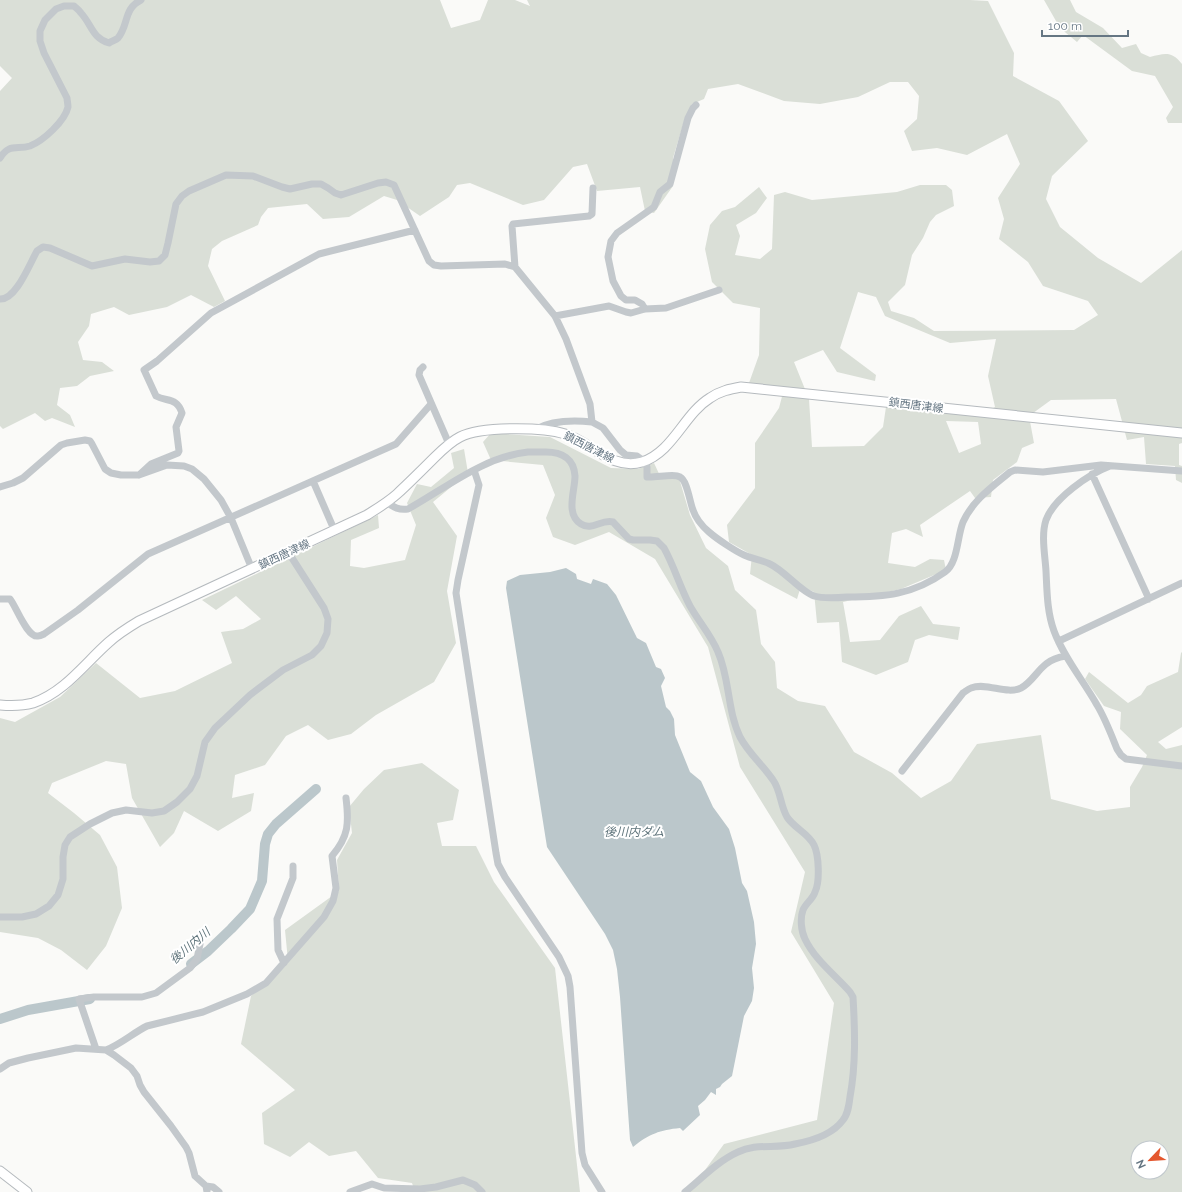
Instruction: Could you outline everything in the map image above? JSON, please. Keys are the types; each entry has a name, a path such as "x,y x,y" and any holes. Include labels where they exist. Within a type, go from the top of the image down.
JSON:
{"main road":[{"name":"鎮西唐津線","path":"0,705 19,706 34,703 53,694 121,632 139,621 367,515 397,494 449,444 464,435 482,430 497,429 553,431 565,434 581,441 610,459 621,463 636,463 653,457 664,448 699,406 709,398 720,392 741,387 996,415 1182,433"},
{"path":"0,1171 27,1192"}],"street":[{"path":"0,158 7,150 13,147 28,146 39,141 54,129 64,116 68,107 67,98 40,41 40,31 45,20 56,9 64,6 74,6 81,12 96,35 102,41 110,43 118,38 128,12 135,3 141,0"},
{"path":"645,310 642,304 635,300 626,300 621,296 613,281 608,257 611,241 617,233 654,207 660,192 670,184 688,118 696,105"},
{"path":"0,299 4,299 12,295 37,250 43,247 50,248 92,266 125,259 150,262 159,261 165,255 176,204 182,196 188,191 226,175 253,176 290,189 312,184 321,184 335,194 341,195 378,183 386,182 394,185 429,261 434,265 505,264 515,267 555,316 566,339 590,404 592,422"},
{"path":"515,267 513,224 589,216 592,214 593,188"},
{"path":"139,475 151,464 178,453 176,427 182,414 175,402 168,398 159,398 156,396 144,372 146,368 157,361 211,313 319,254 415,230"},
{"path":"555,316 609,306 631,313 666,308 719,290"},
{"path":"423,367 420,370 419,375 449,444"},
{"path":"0,599 10,599 13,602 21,621 34,636 44,634 78,610 148,554 396,444 431,404"},
{"path":"534,430 542,426 571,420 592,422 603,428 620,450 626,455 637,456 644,461 647,467 647,477 655,478 679,476 682,478 685,482 693,511 700,524 709,532 743,555 770,564 786,573 806,592 813,596 825,598 878,597 903,592 922,585 944,573 953,563 963,522 976,501 1010,472 1015,470 1043,472 1101,465 1182,471"},
{"path":"0,487 13,484 23,478 61,445 85,440 92,444 104,469 111,473 121,475 139,475 167,465 184,466 192,469 204,479 221,500 231,518 252,568"},
{"path":"387,502 392,507 400,510 408,509 474,470 506,457 528,452 551,452 566,457 571,462 574,469 572,512 577,521 587,527 608,521 618,526 629,539 657,541 664,548 690,606 718,652 724,670 733,717 740,736 749,752 773,780 778,789 787,817 795,826 809,837 813,844 816,851 818,882 815,893 803,910 801,922 804,938 812,952 853,997 855,1034 853,1081 848,1111 838,1126 830,1132 808,1141 794,1145 753,1148 740,1151 725,1159 685,1192"},
{"path":"1110,466 1083,480 1052,509 1046,519 1047,597 1050,616 1066,656 1098,706 1121,755 1126,759 1135,761 1182,766"},
{"path":"474,470 479,485 456,593 498,864 558,957 568,976 582,1153 585,1165 602,1192"},
{"path":"1092,474 1149,598"},
{"path":"313,481 333,527"},
{"path":"0,917 29,916 36,914 49,906 58,895 63,879 63,857 65,845 70,837 90,824 112,813 126,810 152,813 164,810 177,802 190,789 197,776 205,742 214,728 250,695 283,670 312,655 321,646 327,633 328,619 324,608 292,558 286,553"},
{"path":"1059,641 1182,583"},
{"path":"902,771 963,693 971,688 983,686 1013,690 1021,688 1046,664 1057,658 1066,656"},
{"path":"0,1069 9,1064 28,1058 76,1048 106,1050 116,1046 140,1029 203,1012 247,994 266,982 324,917 333,901 336,888 332,856 346,832 349,818 346,798"},
{"path":"284,963 278,950 277,919 293,878 293,869"},
{"path":"96,1049 80,1002 94,997 142,997 156,993 190,968 197,959 201,939"},
{"path":"106,1050 131,1068 137,1076 144,1092 186,1147 195,1176 207,1189 213,1187 219,1192"},
{"path":"350,1192 372,1184 384,1188 420,1189 436,1187 463,1180 475,1185 482,1192"}],"shaded area":[{"path":"0,0 440,0 451,28 480,20 488,0 515,0 530,6 527,0 988,1 1014,53 1013,76 1059,101 1088,141 1052,176 1046,199 1060,227 1098,258 1141,283 1182,250 1182,443 1179,444 1179,465 1182,466 1182,483 1176,480 1175,466 1146,464 1144,437 1127,440 1116,399 1051,400 1029,416 1034,443 1022,448 1017,462 993,480 991,497 975,498 970,491 920,525 923,537 906,529 892,533 888,563 915,567 930,559 944,560 946,570 901,589 843,602 850,642 880,640 899,616 921,606 933,624 960,627 958,640 929,635 915,640 908,662 876,675 842,662 839,622 817,623 814,592 801,586 797,599 750,574 752,555 729,542 727,525 755,488 755,443 779,408 784,389 749,383 759,355 760,308 733,303 712,282 705,249 710,225 722,211 735,207 759,187 767,198 756,213 736,225 740,236 735,255 760,259 772,249 774,195 785,192 812,200 897,192 920,185 946,185 952,190 954,206 936,215 930,222 923,238 912,255 905,285 888,302 891,311 914,318 934,331 1074,330 1098,315 1088,301 1043,286 1028,262 999,239 1004,219 998,198 1020,164 1007,134 967,155 937,148 912,151 904,131 917,119 919,96 908,82 890,82 858,97 820,104 784,101 738,84 708,89 704,99 692,104 685,118 673,158 673,186 654,213 645,211 640,187 597,191 587,164 573,167 544,200 523,205 470,183 457,185 449,197 420,216 397,200 384,196 349,217 323,219 307,204 268,208 261,217 258,225 222,241 212,249 208,266 225,301 214,307 191,295 167,307 129,315 114,307 91,314 89,326 78,342 83,360 102,362 114,371 90,376 77,386 60,388 57,405 70,415 75,427 52,418 45,421 35,413 3,429 0,426 0,91 12,78 0,66","holes":["858,292 876,297 885,316 950,343 996,339 988,376 995,407 979,416 886,407 883,427 864,446 812,447 809,399 794,362 823,350 837,372 875,381 876,375 840,348","946,421 978,422 981,444 959,453"]},
{"path":"1044,0 1070,0 1076,12 1103,28 1122,48 1136,44 1141,53 1150,57 1168,54 1175,57 1182,64 1182,123 1168,123 1166,118 1173,107 1155,76 1132,71 1083,35 1077,42 1060,28"},
{"path":"491,433 550,437 611,468 638,469 654,463 661,478 679,478 690,515 706,548 728,566 735,590 756,610 761,644 775,662 777,688 798,701 825,706 854,752 892,773 921,798 951,781 977,744 1041,735 1051,799 1097,811 1130,807 1130,787 1142,767 1147,755 1120,729 1121,712 1104,706 1085,679 1089,672 1128,703 1141,695 1147,686 1178,672 1182,652 1182,727 1158,742 1166,749 1182,745 1182,1192 689,1192 724,1144 817,1120 834,1003 791,932 805,872 740,767 708,647 655,559 609,532 575,545 553,537 546,518 555,495 543,465 491,460 483,442"},
{"path":"464,449 468,473 433,502 457,536 447,591 456,643 434,682 376,715 351,734 328,740 308,725 286,736 265,765 235,775 232,798 254,793 251,811 218,831 184,811 174,833 160,847 132,798 126,764 106,761 52,783 48,793 100,835 117,867 122,908 106,946 87,970 61,950 38,938 0,932 0,718 15,722 60,697 96,663 140,698 175,691 232,663 221,632 243,629 261,619 236,596 216,610 202,600 378,515 379,528 351,540 350,566 364,568 405,560 416,525 407,503 417,484 431,487 454,468 451,453"},
{"path":"422,763 459,790 453,820 437,823 442,846 476,846 494,882 555,968 580,1192 415,1192 412,1183 378,1178 356,1151 329,1156 309,1142 290,1157 264,1144 262,1113 295,1090 241,1044 251,996 288,961 285,930 339,891 337,860 352,833 349,807 364,789 384,770"}],"water":[{"name":"後川内ダム","path":"566,568 576,574 577,579 591,584 593,579 607,584 616,595 637,638 646,643 656,667 661,669 665,678 661,686 666,707 674,719 675,735 690,772 701,781 713,807 729,829 735,848 742,883 747,891 754,922 756,944 752,968 754,988 752,1001 744,1016 732,1076 716,1089 716,1095 711,1092 698,1106 700,1115 683,1131 680,1128 661,1131 644,1139 633,1147 630,1140 620,997 613,950 605,934 547,847 506,588 507,581 520,575 550,572"}],"waterway":[{"name":"後川内川","path":"191,964 208,951 250,909 262,881 265,844 268,834 276,824 316,789"},
{"name":"後川内川","path":"0,1019 28,1010 90,999"}]}
